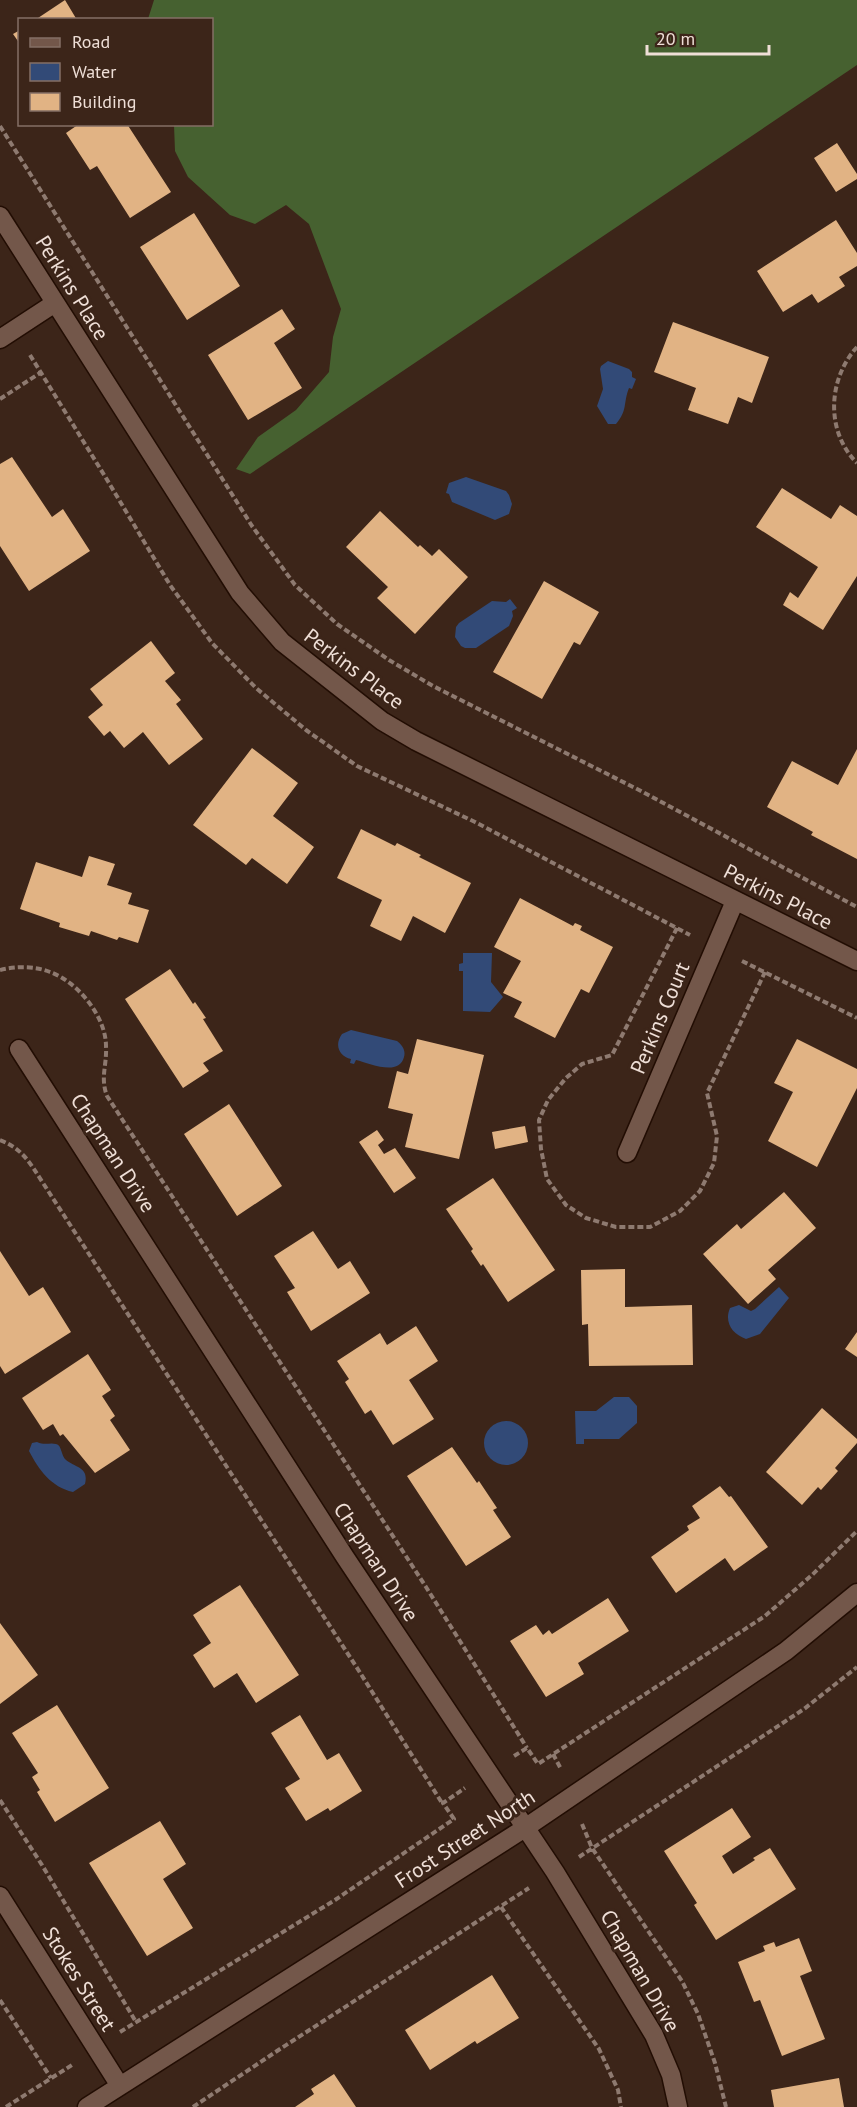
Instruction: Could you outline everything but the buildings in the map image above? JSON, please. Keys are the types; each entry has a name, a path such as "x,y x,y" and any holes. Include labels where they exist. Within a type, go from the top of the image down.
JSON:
{"street":[{"name":"Perkins Place","path":"0,216 240,592 282,642 382,721 416,741 857,961"},
{"path":"0,339 55,303"},
{"name":"Perkins Court","path":"627,1154 735,901"},
{"name":"Chapman Drive","path":"19,1049 338,1547 555,1872 654,2035 671,2075 678,2107"},
{"name":"Frost Street North","path":"87,2107 572,1796 786,1651 857,1593"},
{"name":"Stokes Street","path":"0,1896 120,2086"}],"path":[{"path":"0,126 252,526 295,585 337,624 389,660 433,686 639,790 857,907"},
{"path":"857,347 849,355 838,380 832,405 837,432 850,456 857,463"},
{"path":"0,399 40,373"},
{"path":"0,970 30,967 51,972 72,985 89,1003 100,1021 107,1045 103,1084 107,1096 420,1577 538,1764 765,1616 857,1531"},
{"path":"0,1140 24,1154 44,1183 454,1819 335,1900 136,2022 6,2107"},
{"path":"193,2107 277,2050 804,1709 857,1667"},
{"path":"443,1803 527,1748"},
{"path":"553,1754 592,1848 682,1981 699,2014 726,2107"},
{"path":"0,1800 42,1865 136,2022"},
{"path":"501,1906 599,2049 618,2090 621,2107"},
{"path":"0,2000 51,2078"}],"green space":[{"path":"154,0 857,0 857,65 250,474 236,469 258,437 296,410 329,372 333,337 341,309 309,224 286,205 255,224 230,215 188,177 175,151 174,126 213,126 213,18 148,18"}],"water":[{"path":"608,361 629,369 632,377 636,379 632,389 629,388 624,410 616,424 608,424 597,406 603,389 600,369"},
{"path":"466,477 506,491 512,504 509,514 495,520 452,502 449,494 446,493 449,483"},
{"path":"510,599 517,608 512,611 513,616 509,626 476,648 461,646 455,637 459,623 492,601 506,602"},
{"path":"463,953 492,953 491,982 503,997 490,1012 463,1011 463,971 459,971 459,964 463,963"},
{"path":"351,1030 397,1041 404,1052 401,1063 390,1068 356,1060 354,1064 350,1063 351,1059 339,1050 338,1042 342,1034"},
{"path":"779,1287 789,1298 760,1334 746,1339 733,1331 728,1318 730,1308 739,1305 751,1311"},
{"path":"614,1397 629,1397 637,1406 637,1423 619,1439 584,1439 584,1444 576,1444 575,1411 596,1411"},
{"path":"506,1421 515,1422 522,1427 527,1434 527,1452 522,1459 515,1464 506,1465 497,1464 490,1459 485,1452 484,1443 485,1434 490,1427 497,1422"},
{"path":"32,1443 58,1445 66,1460 83,1471 86,1478 85,1484 73,1492 52,1482 37,1465 29,1451"}]}
